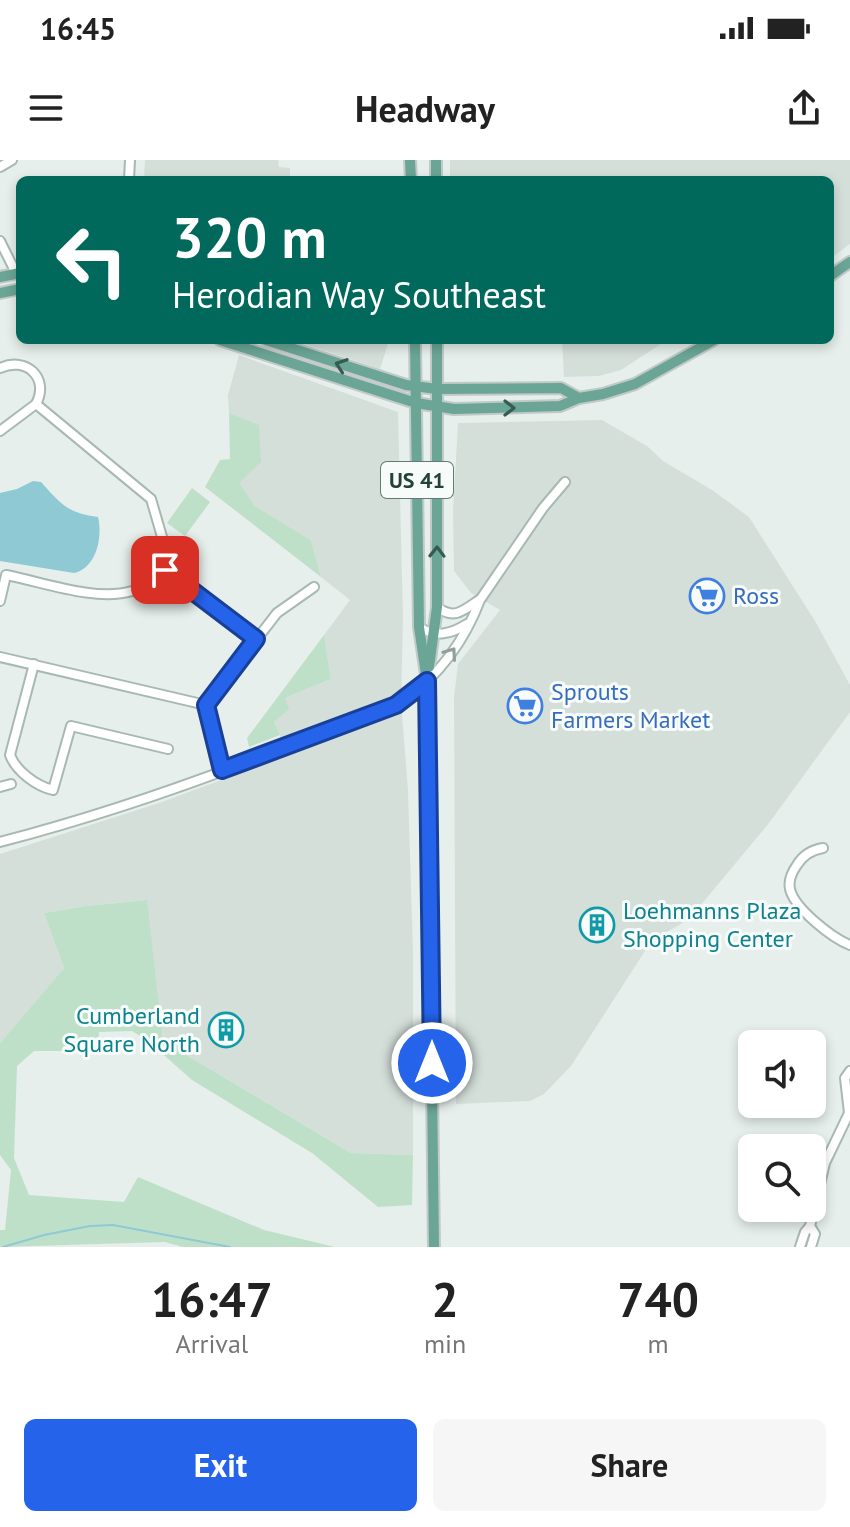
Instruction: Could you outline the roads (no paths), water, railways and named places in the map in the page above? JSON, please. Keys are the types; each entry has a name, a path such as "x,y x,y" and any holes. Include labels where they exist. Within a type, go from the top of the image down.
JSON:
{"main road":[{"path":"232,344 416,403 438,407 539,408 560,406 635,384 707,344"},
{"path":"278,344 381,379 416,387 561,388 579,398"},
{"name":"US 41","path":"415,344 419,627 427,681 434,1247"},
{"name":"US 41","path":"427,681 437,607 437,344"}],"street":[{"path":"0,167 12,160"},
{"path":"0,241 16,269"},
{"path":"0,368 18,363 29,367 40,386 36,404 0,431"},
{"path":"0,601 6,575 91,593 112,594 143,587 165,570 167,554 151,499 36,404"},
{"path":"0,842 74,821 222,770 396,705 449,659 480,600 543,508 565,482"},
{"path":"165,570 256,639"},
{"path":"206,705 284,606 314,587"},
{"path":"437,607 455,615 480,600"},
{"path":"419,627 433,634 452,632 471,621"},
{"path":"0,657 206,705"},
{"path":"34,664 10,755 17,767 45,788 53,790 71,726 168,749"},
{"path":"206,705 222,770"},
{"path":"0,787 11,784"},
{"path":"823,848 808,853 800,860 791,875 790,890 800,908 850,945"},
{"path":"800,1247 810,1226 825,1163 849,1113 845,1078 850,1071"},
{"path":"810,1226 815,1234 811,1247"}],"water":[{"path":"33,481 41,482 72,510 98,517 96,551 82,570 74,573 0,561 0,493"}],"waterway":[{"path":"3,1247 44,1235 113,1225 230,1247"}],"place":[{"name":"Ross","path":"707,596"},
{"name":"Sprouts Farmers Market","path":"525,706"},
{"name":"Loehmanns Plaza Shopping Center","path":"597,925"},
{"name":"Cumberland Square North","path":"226,1030"}]}
